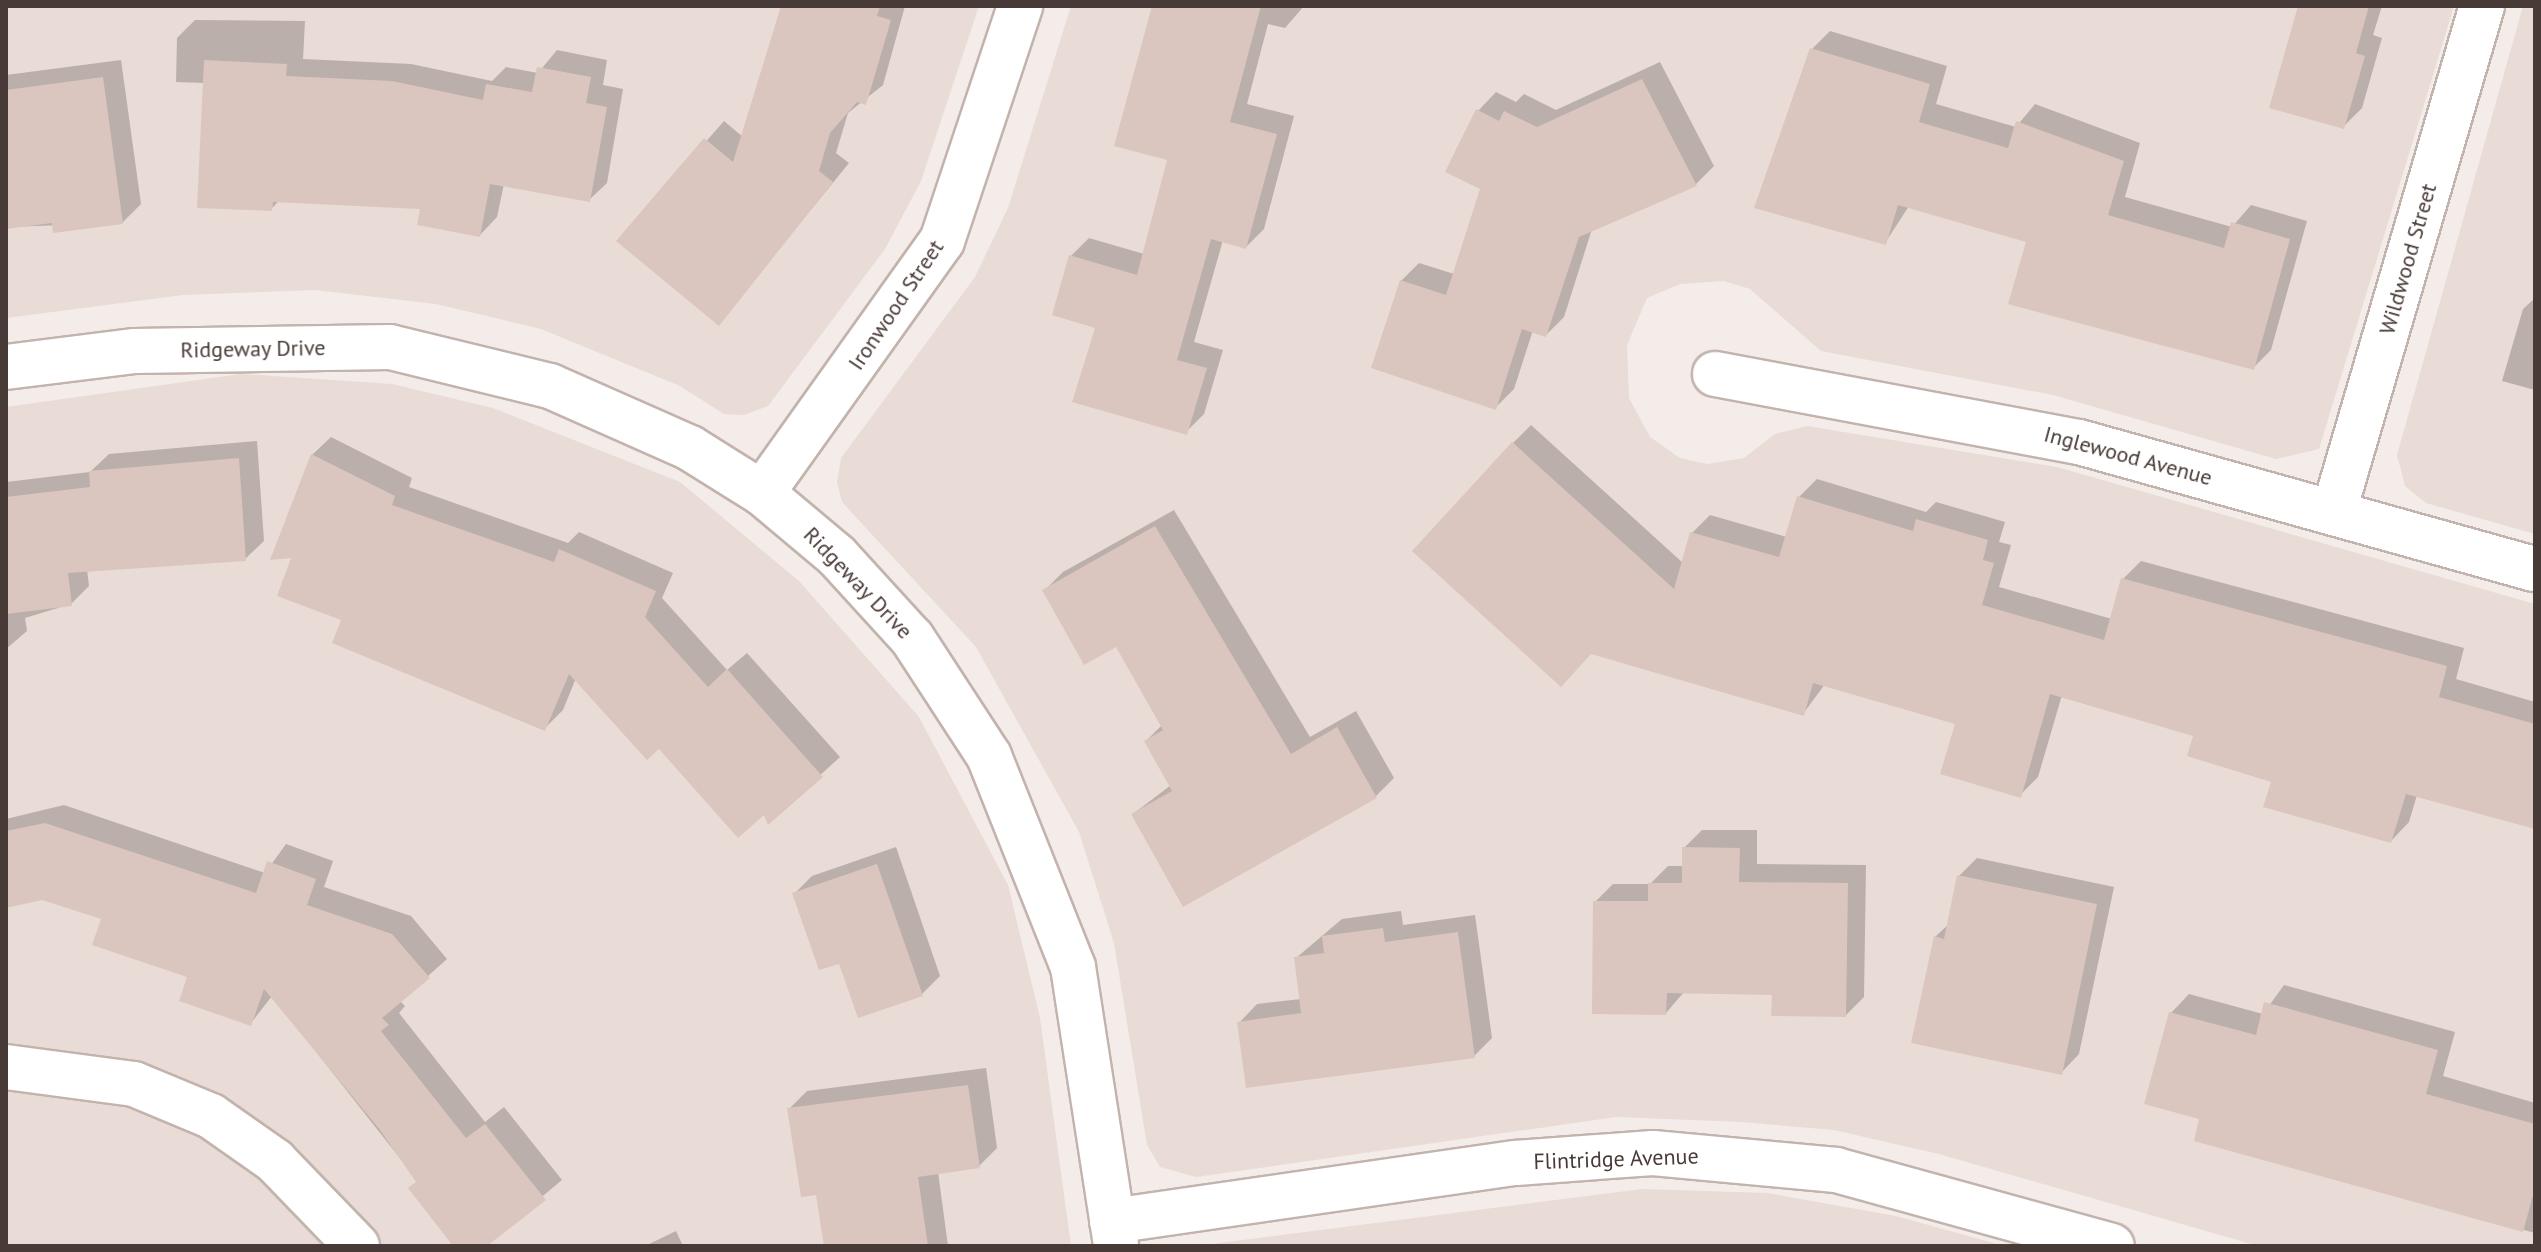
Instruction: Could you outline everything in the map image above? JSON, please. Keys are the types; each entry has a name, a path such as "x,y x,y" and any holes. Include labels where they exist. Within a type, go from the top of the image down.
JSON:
{"street":[{"name":"Ironwood Street","path":"762,493 942,241 1020,6"},
{"name":"Wildwood Street","path":"2334,511 2482,6"},
{"name":"Ridgeway Drive","path":"6,367 135,351 390,347 550,386 690,448 762,493 837,556 912,638 989,756 1073,967 1114,1233"},
{"name":"Inglewood Avenue","path":"1715,374 2026,430 2334,511 2535,569"},
{"path":"6,1067 134,1084 211,1116 275,1161 357,1246"},
{"name":"Flintridge Avenue","path":"1114,1233 1516,1163 1653,1153 1836,1170 2112,1246"}],"shaded area":[{"path":"6,6 979,6 921,181 885,249 768,406 744,415 724,414 680,386 541,329 436,304 315,290 183,295 6,318"},
{"path":"1071,6 2454,6 2319,449 2276,459 2053,395 1821,351 1750,289 1724,281 1680,284 1647,298 1627,345 1629,398 1650,437 1680,458 1707,464 1744,458 1775,434 1807,426 2057,467 2535,604 2535,1246 2258,1246 1939,1154 1834,1130 1742,1122 1616,1117 1196,1177 1160,1167 1147,1145 1114,943 1079,832 976,647 842,502 837,482 841,458 975,277 1008,208"},
{"path":"2523,6 2535,6 2535,534 2426,503 2405,486 2397,455"},
{"path":"241,374 392,384 493,408 680,482 799,581 919,717 1008,885 1040,1018 1071,1246 6,1246 6,407"},
{"path":"1642,1189 1767,1193 1896,1216 2004,1246 1196,1246"}],"building":[{"path":"781,6 880,6 877,16 891,20 866,105 857,102 830,133 819,171 833,182 719,326 616,241 704,138 733,162"},
{"path":"1152,6 1261,6 1230,122 1277,134 1246,249 1211,239 1177,360 1207,368 1187,435 1072,402 1095,328 1052,315 1069,255 1137,275 1167,160 1114,146"},
{"path":"2298,6 2369,6 2356,53 2365,56 2344,129 2269,108"},
{"path":"1810,48 1930,84 1919,122 2008,148 2016,121 2124,161 2108,215 2224,248 2231,222 2290,239 2254,370 2008,304 2026,242 1898,205 1886,245 1754,208"},
{"path":"204,60 287,64 286,76 392,81 483,100 486,84 532,92 537,67 591,77 586,103 607,107 590,202 490,184 480,237 417,225 420,209 273,202 272,211 197,208"},
{"path":"103,77 123,224 53,233 52,223 6,229 6,90"},
{"path":"1642,79 1697,186 1579,237 1546,337 1522,329 1496,410 1371,368 1400,280 1446,295 1480,189 1445,172 1476,109 1499,121 1504,111 1537,127"},
{"path":"1512,442 1674,589 1690,532 1779,557 1797,496 1913,531 1916,519 1988,540 1983,560 1994,563 1982,605 2104,640 2121,578 2447,666 2439,697 2535,724 2535,829 2406,794 2391,843 2263,807 2271,782 2187,756 2193,736 2050,694 2021,798 1940,774 1955,724 1813,683 1804,716 1591,654 1561,687 1412,551"},
{"path":"311,454 395,496 392,505 554,562 559,549 656,591 645,617 708,687 727,669 823,777 768,825 764,815 738,838 659,749 647,760 569,674 545,731 332,643 341,620 277,596 291,558 270,560"},
{"path":"239,458 246,561 68,573 72,606 6,614 6,497 90,487 89,471"},
{"path":"1155,526 1291,754 1337,727 1377,798 1183,907 1131,814 1172,791 1144,741 1163,730 1116,647 1084,665 1042,590"},
{"path":"45,823 256,893 267,861 316,879 307,905 392,934 430,978 382,1018 389,1025 381,1031 466,1138 485,1124 546,1200 487,1246 453,1246 408,1188 416,1182 380,1130 264,989 251,1026 179,1001 187,977 92,945 101,919 42,900 6,908 6,831"},
{"path":"1682,847 1740,848 1739,882 1848,883 1846,1017 1771,1016 1772,995 1667,993 1666,1015 1592,1014 1593,901 1648,901 1648,883 1682,883"},
{"path":"877,864 923,996 858,1018 839,964 819,970 792,893"},
{"path":"1957,875 2097,904 2062,1075 1911,1043 1934,936 1944,939"},
{"path":"1383,928 1385,942 1458,932 1475,1058 1246,1088 1237,1022 1301,1013 1294,957 1324,953 1322,936"},
{"path":"2264,1002 2438,1050 2426,1094 2535,1124 2535,1188 2523,1232 2194,1141 2199,1119 2144,1104 2169,1012 2256,1035"},
{"path":"968,1085 980,1168 918,1177 928,1246 824,1246 816,1195 801,1197 787,1108"}]}
